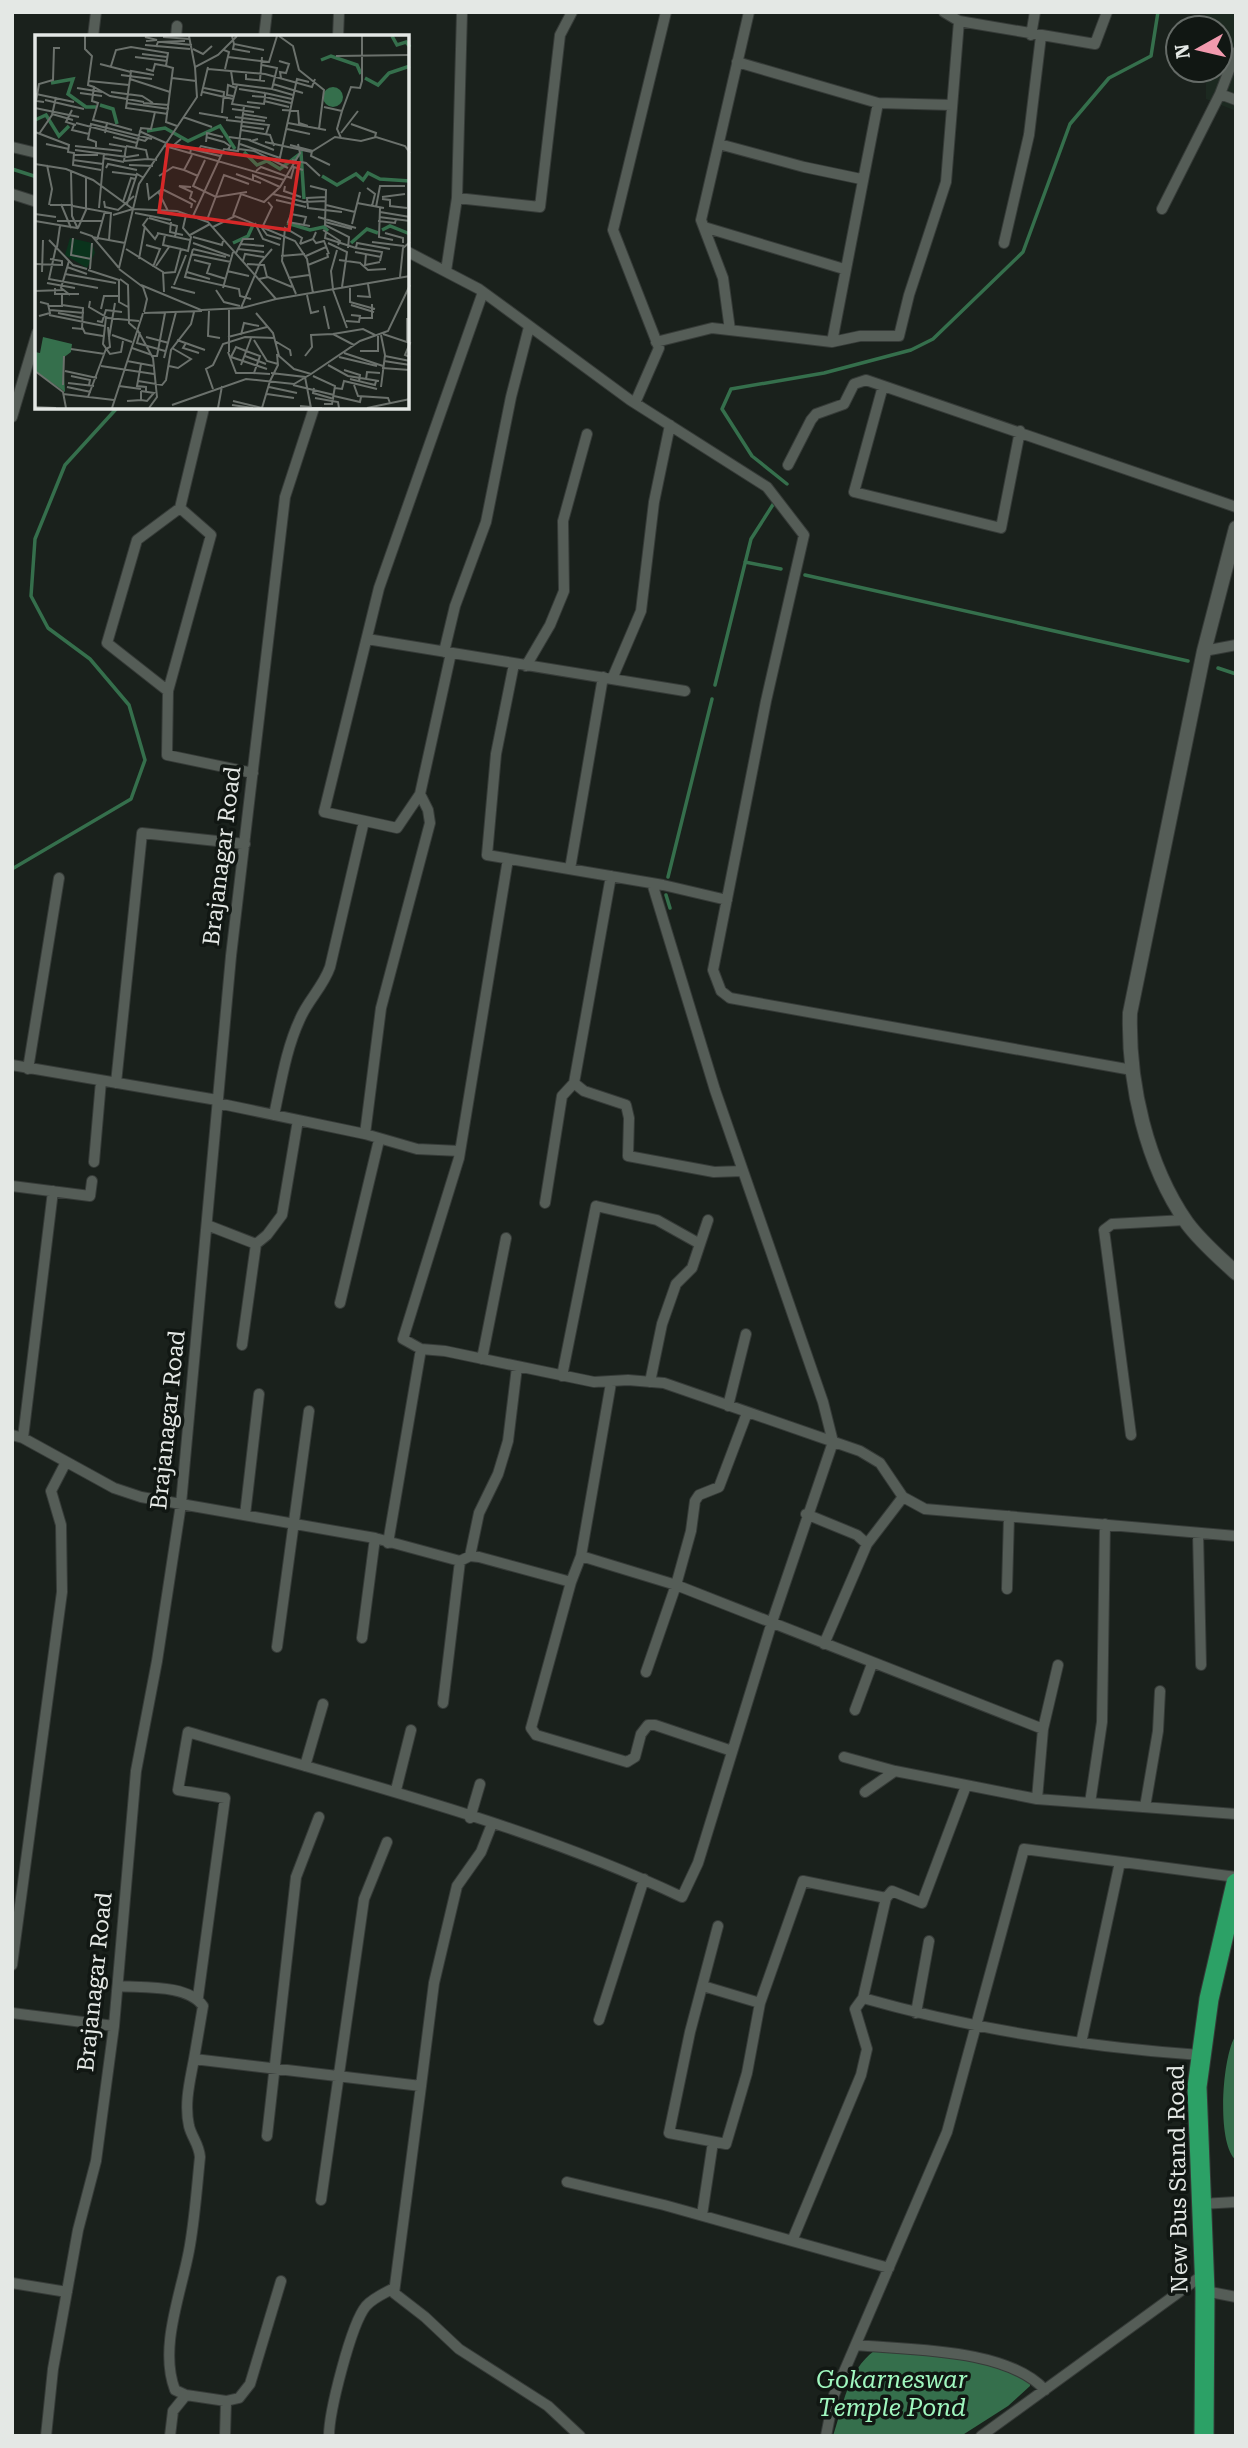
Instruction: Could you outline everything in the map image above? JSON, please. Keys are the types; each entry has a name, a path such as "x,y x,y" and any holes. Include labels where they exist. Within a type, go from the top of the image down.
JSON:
{"highway":[{"name":"New Bus Stand Road","path":"1204,2436 1204,2283 1197,2120 1200,2055 1229,1944 1236,1883"}],"street":[{"path":"93,35 96,12"},
{"path":"264,35 267,12"},
{"path":"338,35 339,12"},
{"path":"446,271 457,198 461,12"},
{"path":"457,198 540,207 560,35 572,12"},
{"path":"635,403 659,348 613,230 666,12"},
{"path":"730,330 723,278 701,220 748,12"},
{"path":"1004,243 1029,135 1036,35 1034,12"},
{"path":"946,13 958,21 1095,44 1107,12"},
{"path":"656,342 712,328 832,342 860,336 899,336 909,295 946,182 958,21"},
{"path":"1161,209 1220,94 1236,52"},
{"path":"737,62 878,103 952,105"},
{"path":"1220,94 1236,100"},
{"path":"832,342 861,179 878,103"},
{"path":"719,144 861,179"},
{"path":"12,147 35,153"},
{"path":"12,194 35,201"},
{"path":"704,227 844,269"},
{"path":"410,253 483,292 635,403 767,487 804,535 766,701 713,970 721,991 730,998 1132,1070"},
{"path":"483,292 379,588 324,812 397,828 419,794 455,606 486,522 528,327"},
{"path":"12,416 35,340"},
{"path":"12,372 25,374"},
{"path":"788,465 816,414 844,404 854,384 866,380 1236,507"},
{"path":"883,386 853,492 1001,528 1020,431"},
{"path":"168,691 107,643 137,540 180,508 204,410"},
{"name":"Brajanagar Road","path":"46,2436 53,2369 67,2292 85,2197 96,2161 114,2026 136,1771 157,1661 181,1504 217,1102 285,497 313,410"},
{"path":"570,869 607,678 641,611 654,502 670,425"},
{"path":"587,434 563,521 564,590 550,625 520,665 496,754 487,855 652,883 727,900"},
{"path":"180,508 211,535 168,691 167,755 253,773"},
{"path":"1236,528 1204,651 1130,1013 1132,1070 1144,1129 1185,1220 1236,1273"},
{"path":"367,639 685,691"},
{"path":"1204,651 1236,645"},
{"path":"365,1134 381,1008 430,823 428,810 419,794"},
{"path":"274,1115 290,1043 301,1016 323,985 330,967 364,821"},
{"path":"117,1083 142,833 244,844"},
{"path":"508,859 460,1151 403,1339 421,1349 562,1376 611,1383 628,1380 650,1382 728,1406 860,1451 880,1463 903,1497 925,1509 1236,1536"},
{"path":"545,1203 562,1096 574,1083 611,876"},
{"path":"28,1069 59,878"},
{"path":"281,2281 250,2384 239,2399 226,2401 186,2395 175,2390 170,2361 176,2310 190,2246 200,2157 199,2145 190,2131 186,2109 203,2006 198,1997 225,1798 178,1790 188,1732 396,1790 470,1818 616,1866 682,1896 698,1863 806,1514 832,1442 823,1402 715,1090 652,883"},
{"path":"12,1065 217,1102 365,1134 417,1149 460,1151"},
{"path":"94,1162 101,1081"},
{"path":"574,1083 584,1091 626,1105 629,1118 628,1156 714,1172 743,1171"},
{"path":"242,1345 256,1244 267,1235 282,1215 298,1120"},
{"path":"340,1303 379,1140"},
{"path":"12,1186 90,1196 92,1181"},
{"path":"53,1191 18,1437 114,1488 141,1497 375,1538 388,1544 571,1582"},
{"path":"562,1376 596,1206 657,1220 700,1244"},
{"path":"650,1382 662,1324 676,1284 692,1268 708,1220"},
{"path":"1131,1435 1104,1230 1112,1224 1185,1220"},
{"path":"207,1225 256,1244"},
{"path":"482,1359 506,1238"},
{"path":"728,1406 746,1334"},
{"path":"388,1544 421,1349"},
{"path":"443,1703 465,1558 479,1513 498,1474 508,1441 517,1367"},
{"path":"611,1383 581,1556 571,1582 531,1728 536,1735 627,1762 635,1757 641,1734 648,1725 732,1751"},
{"path":"245,1515 259,1394"},
{"path":"276,1647 309,1411"},
{"path":"646,1671 676,1585 696,1497 719,1487 747,1413"},
{"path":"12,1965 17,1885 62,1592 61,1525 51,1491 66,1462"},
{"path":"824,1644 867,1544 903,1497"},
{"path":"806,1514 857,1535 867,1544"},
{"path":"1007,1589 1009,1516"},
{"path":"1090,1803 1102,1722 1105,1524"},
{"path":"1198,1533 1201,1665"},
{"path":"362,1638 375,1538"},
{"path":"581,1556 676,1585 1043,1729"},
{"path":"855,1710 872,1664"},
{"path":"1037,1799 1043,1729 1058,1665"},
{"path":"1145,1807 1158,1731 1160,1692"},
{"path":"304,1766 323,1704"},
{"path":"396,1790 411,1730"},
{"path":"844,1757 895,1771 1037,1799 1236,1814"},
{"path":"865,1792 895,1771"},
{"path":"470,1818 480,1784"},
{"path":"792,2241 861,2075 867,2049 855,2009 863,1998 886,1898 892,1891 922,1903 966,1786"},
{"path":"267,2136 296,1877 319,1817"},
{"path":"492,1824 481,1852 457,1886 434,1983 394,2293 425,2317 458,2349 548,2406 580,2436"},
{"path":"321,2200 365,1899 387,1842"},
{"path":"826,2436 834,2395 947,2132 1024,1849 1236,1877"},
{"path":"1081,2043 1120,1862"},
{"path":"599,2020 645,1879"},
{"path":"718,1926 669,2133 726,2144 747,2073 760,2003 803,1881 886,1898"},
{"path":"916,2013 929,1941"},
{"path":"118,1986 183,1992 198,1997"},
{"path":"703,1986 760,2003"},
{"path":"863,1998 916,2013 1081,2043 1200,2055"},
{"path":"12,2013 114,2026"},
{"path":"194,2059 421,2086"},
{"path":"702,2216 713,2142"},
{"path":"567,2182 889,2267"},
{"path":"1201,2204 1236,2202"},
{"path":"12,2283 67,2292"},
{"path":"981,2436 1045,2389 1204,2283 1236,2297"},
{"path":"328,2436 329,2418 358,2320 367,2304 394,2288"},
{"path":"856,2345 955,2354 1014,2368 1030,2375 1045,2389"},
{"path":"170,2436 173,2411 186,2395"},
{"path":"225,2436 226,2401"}],"shaded area":[{"path":"1236,12 1236,111 1206,99 1206,84 1234,84 1234,14 1206,14"}],"water":[{"path":"1236,2035 1236,2160 1226,2137 1223,2099 1227,2061"},
{"name":"Gokarneswar Temple Pond","path":"874,2351 977,2361 1015,2373 1030,2383 1030,2386 1008,2406 961,2436 833,2436 852,2378"}],"waterway":[{"path":"787,484 752,456 722,409 731,389 824,373 911,350 933,339 1023,252 1070,124 1109,78 1151,56 1158,12"},
{"path":"12,169 35,176"},
{"path":"12,869 131,799 145,760 129,705 90,659 48,628 31,596 35,539 65,465 115,410"},
{"path":"715,685 751,539 774,503"},
{"path":"745,562 781,569"},
{"path":"805,575 1188,661"},
{"path":"1218,668 1236,674"},
{"path":"668,877 712,699"},
{"path":"666,895 670,908"}]}
